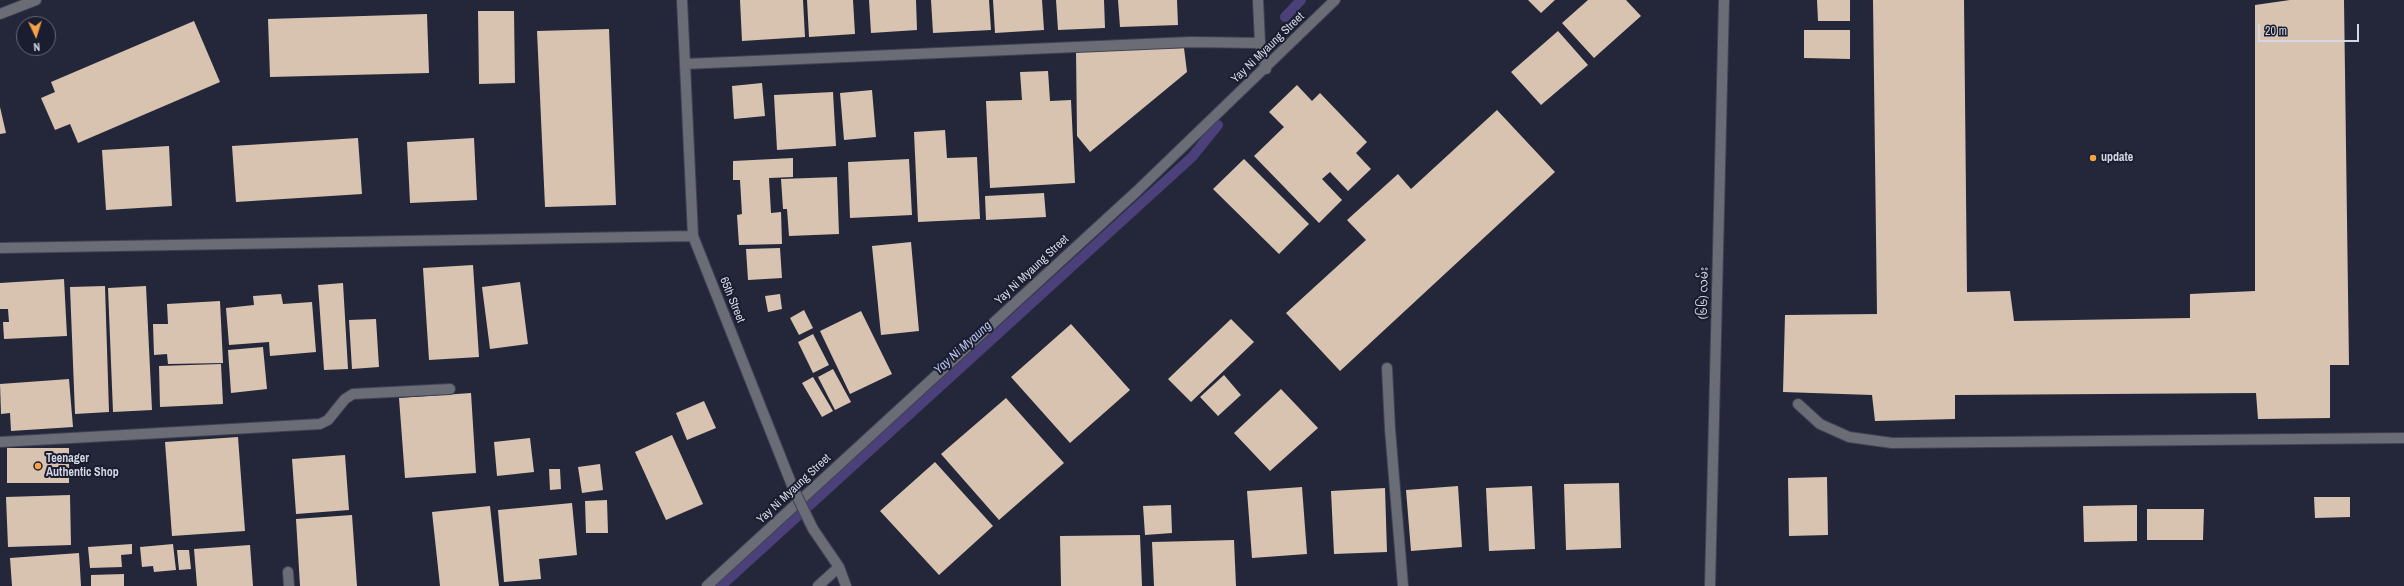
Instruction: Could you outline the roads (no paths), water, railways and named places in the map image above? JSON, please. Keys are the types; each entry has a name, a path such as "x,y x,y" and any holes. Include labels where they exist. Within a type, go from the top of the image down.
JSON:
{"street":[{"path":"0,14 36,0"},
{"name":"65th Street","path":"682,0 693,236 793,488 813,529 840,567 846,586"},
{"path":"1258,0 1260,43 1266,68"},
{"name":"Yay Ni Myaung Street","path":"707,586 1137,191 1335,0"},
{"name":"(၆၆) လမ်း","path":"1710,586 1724,0"},
{"path":"685,64 1191,42 1260,43"},
{"path":"0,248 693,236"},
{"path":"1387,368 1403,586"},
{"path":"0,442 320,424 328,420 345,399 353,394 450,389"},
{"path":"1798,404 1820,424 1849,437 1892,443 2404,438"},
{"path":"818,586 840,567"},
{"path":"288,572 290,586"}],"waterway":[{"name":"Yay Ni Myaung","path":"1285,17 1301,0"},
{"name":"Yay Ni Myaung","path":"721,586 1192,157 1218,125"}],"place":[{"name":"update","path":"2093,158"},
{"name":"Teenager Authentic Shop","path":"38,466"}]}
